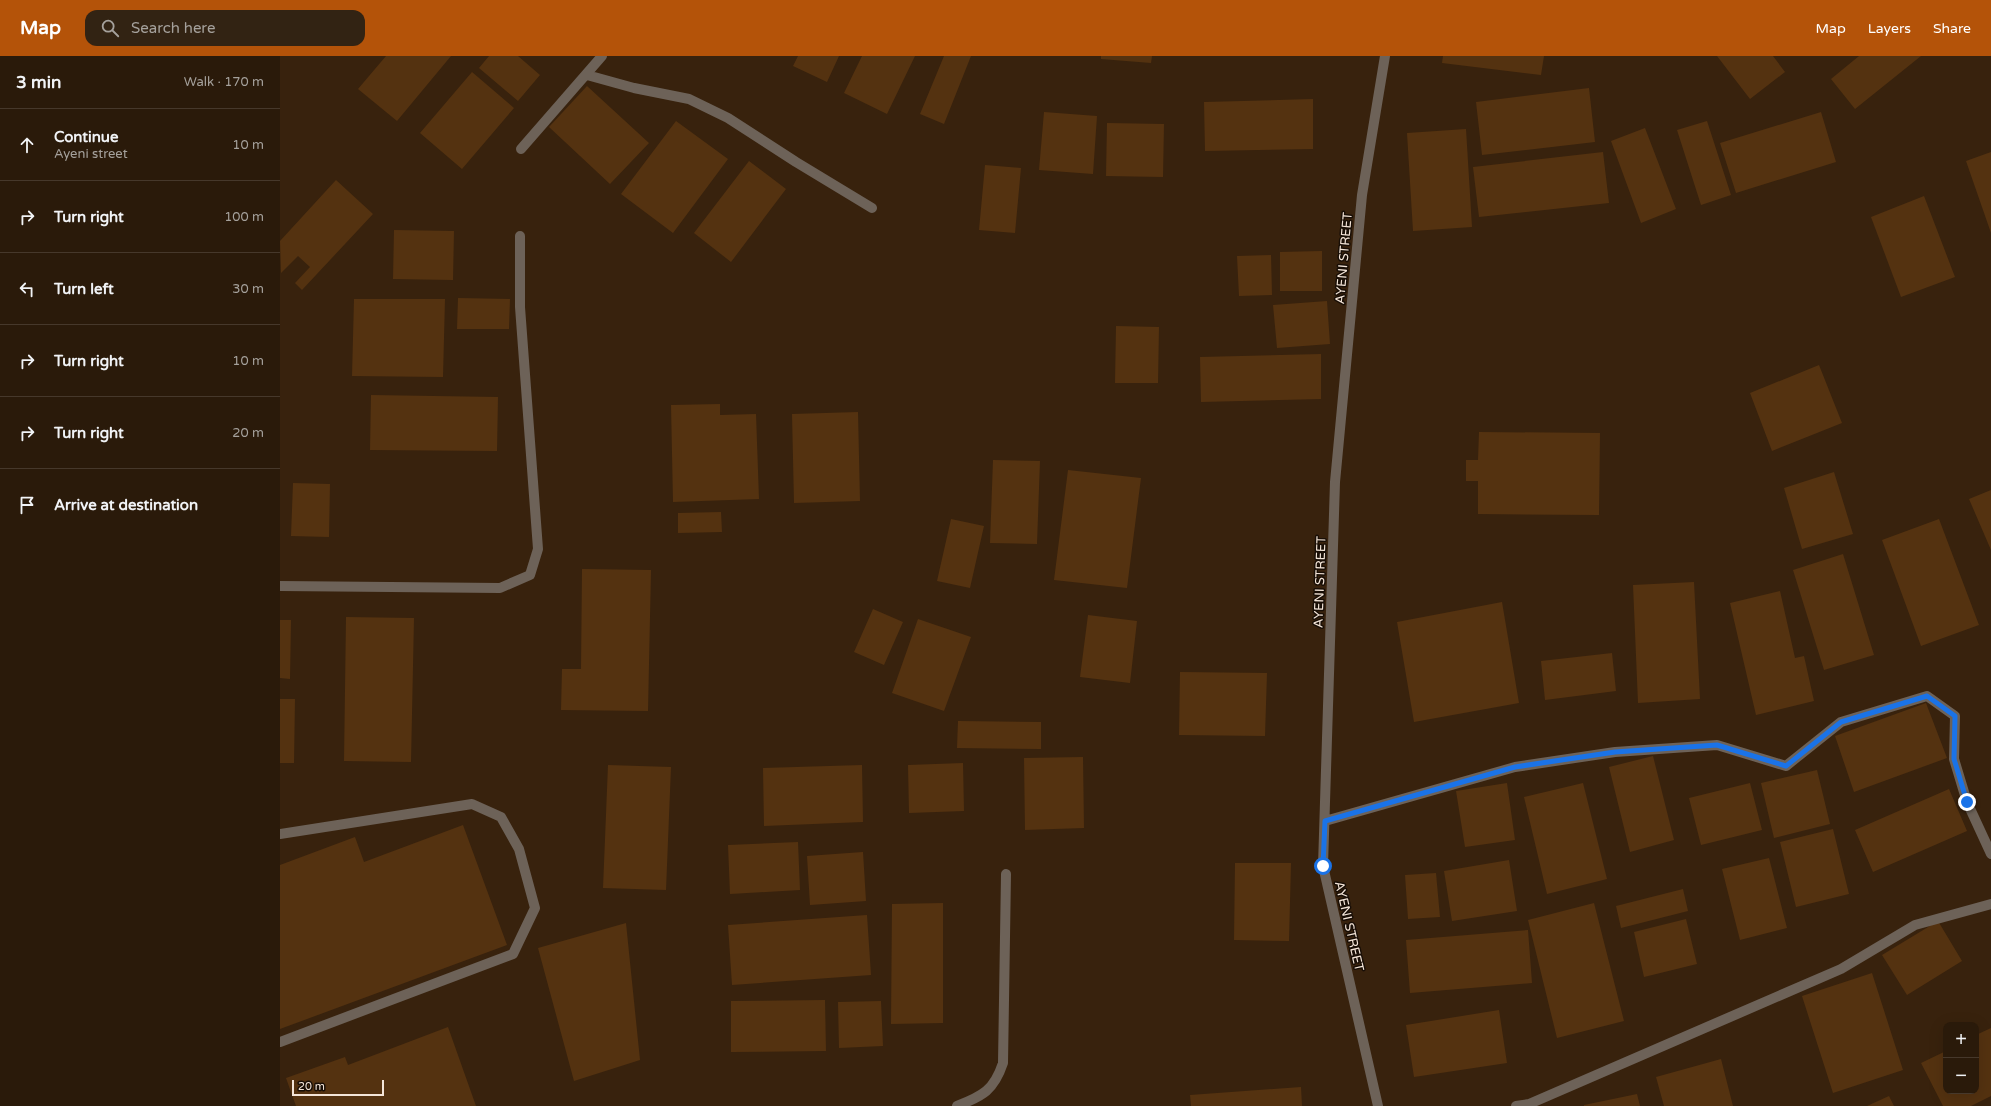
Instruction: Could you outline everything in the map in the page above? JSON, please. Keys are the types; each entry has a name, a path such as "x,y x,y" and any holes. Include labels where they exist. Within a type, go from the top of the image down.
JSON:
{"street":[{"path":"521,149 602,56"},
{"name":"AYENI STREET","path":"1378,1106 1323,866 1335,482 1362,195 1385,56"},
{"path":"587,75 634,88 689,99 728,118 796,162 872,208"},
{"path":"280,586 500,588 530,575 538,549 520,307 520,236"},
{"path":"1325,821 1515,767 1615,752 1717,745 1786,766 1841,722 1927,696 1955,716 1954,759 1967,802 1991,854"},
{"path":"280,834 472,804 501,817 519,849 535,908 512,954 280,1042"},
{"path":"957,1106 990,1089 998,1078 1003,1064 1006,874"},
{"path":"1516,1106 1529,1104 1841,969 1915,925 1991,904"}],"building":[{"path":"386,56 451,56 397,121 358,89"},
{"path":"489,56 518,56 540,75 518,101 479,68"},
{"path":"798,56 839,56 827,82 793,66"},
{"path":"862,56 915,56 887,114 844,93"},
{"path":"944,56 971,56 944,124 920,114"},
{"path":"1101,56 1152,56 1151,63 1101,59"},
{"path":"1443,56 1544,56 1541,75 1442,63"},
{"path":"1717,56 1773,56 1785,72 1750,99"},
{"path":"1859,56 1921,56 1855,109 1831,79"},
{"path":"472,72 514,108 462,169 420,133"},
{"path":"587,86 649,143 610,184 549,127"},
{"path":"1589,88 1595,142 1482,155 1476,102"},
{"path":"1313,99 1313,149 1205,151 1204,102"},
{"path":"1044,112 1097,116 1093,174 1039,170"},
{"path":"1821,112 1836,162 1736,193 1720,143"},
{"path":"676,121 728,159 673,233 621,194"},
{"path":"1707,121 1731,195 1701,205 1677,130"},
{"path":"1107,123 1164,124 1163,177 1106,176"},
{"path":"1645,128 1676,209 1641,223 1611,141"},
{"path":"1466,129 1472,227 1413,231 1407,133"},
{"path":"1603,152 1609,203 1479,217 1473,167"},
{"path":"1991,152 1991,233 1966,161"},
{"path":"749,161 786,189 731,262 694,233"},
{"path":"985,165 1021,168 1015,233 979,230"},
{"path":"336,180 373,214 302,290 295,283 310,267 298,256 281,273 280,241"},
{"path":"1924,196 1955,277 1901,297 1871,217"},
{"path":"394,230 454,231 453,280 393,279"},
{"path":"1322,251 1322,291 1280,291 1280,252"},
{"path":"1271,255 1272,295 1239,296 1237,256"},
{"path":"458,298 510,299 509,329 457,329"},
{"path":"354,299 445,299 443,377 352,376"},
{"path":"1327,301 1330,344 1277,348 1273,305"},
{"path":"1116,326 1159,327 1158,383 1115,383"},
{"path":"1321,354 1321,399 1201,402 1200,357"},
{"path":"1819,365 1842,423 1772,451 1750,393"},
{"path":"371,395 498,397 497,451 370,450"},
{"path":"720,404 720,415 756,414 759,499 673,502 671,405"},
{"path":"858,412 860,501 794,503 792,414"},
{"path":"1479,432 1600,433 1599,515 1478,514 1478,481 1466,481 1466,460 1478,460"},
{"path":"993,460 1040,461 1037,544 990,543"},
{"path":"1068,470 1141,478 1127,588 1054,580"},
{"path":"1834,472 1853,534 1802,549 1784,488"},
{"path":"293,483 330,484 329,537 291,536"},
{"path":"1991,490 1991,550 1969,499"},
{"path":"721,512 722,532 678,533 678,513"},
{"path":"951,519 984,526 970,588 937,581"},
{"path":"1939,519 1979,625 1921,646 1882,540"},
{"path":"1843,554 1874,655 1824,670 1793,570"},
{"path":"582,569 651,570 648,711 561,710 562,669 581,669"},
{"path":"1694,582 1700,699 1638,703 1633,585"},
{"path":"1780,591 1795,658 1804,656 1814,701 1756,715 1730,603"},
{"path":"1502,602 1519,703 1414,722 1397,622"},
{"path":"873,609 903,622 884,665 854,652"},
{"path":"1088,615 1137,621 1130,683 1080,677"},
{"path":"346,617 414,618 411,762 344,761"},
{"path":"918,619 971,637 944,711 892,693"},
{"path":"280,620 291,620 290,679 280,678"},
{"path":"1612,653 1616,691 1545,700 1541,661"},
{"path":"1180,672 1267,673 1265,736 1179,735"},
{"path":"280,699 295,699 294,763 280,763"},
{"path":"1926,703 1947,758 1854,792 1835,736"},
{"path":"958,721 1041,722 1041,749 957,748"},
{"path":"1653,756 1674,840 1630,852 1609,767"},
{"path":"1083,757 1084,828 1025,830 1024,758"},
{"path":"963,763 964,811 909,813 908,765"},
{"path":"608,765 671,767 666,890 603,888"},
{"path":"862,765 863,822 764,826 763,768"},
{"path":"1817,770 1830,824 1774,838 1761,783"},
{"path":"1507,783 1515,840 1465,847 1456,791"},
{"path":"1583,783 1607,879 1547,894 1524,797"},
{"path":"1750,783 1762,830 1701,845 1689,798"},
{"path":"1949,789 1967,831 1873,872 1855,830"},
{"path":"463,825 507,945 280,1029 280,865 355,837 364,862"},
{"path":"1833,829 1849,894 1796,907 1780,842"},
{"path":"798,842 800,890 730,894 728,845"},
{"path":"863,852 866,901 810,905 807,856"},
{"path":"1769,858 1787,928 1740,940 1722,869"},
{"path":"1509,860 1517,911 1452,921 1444,871"},
{"path":"1235,863 1291,863 1289,941 1234,940"},
{"path":"1436,873 1440,917 1408,919 1405,875"},
{"path":"1683,889 1688,911 1621,928 1616,906"},
{"path":"943,903 943,1023 891,1024 892,904"},
{"path":"1594,903 1624,1021 1557,1038 1528,920"},
{"path":"867,915 871,975 732,985 728,925"},
{"path":"1686,919 1697,964 1644,977 1634,932"},
{"path":"1938,921 1962,961 1907,995 1882,955"},
{"path":"626,923 640,1060 574,1081 538,948"},
{"path":"1528,930 1532,983 1410,993 1406,940"},
{"path":"1872,973 1903,1070 1833,1093 1802,996"},
{"path":"825,1000 826,1051 731,1052 731,1001"},
{"path":"881,1001 883,1046 839,1048 838,1002"},
{"path":"1499,1010 1507,1063 1414,1077 1406,1025"},
{"path":"448,1027 476,1106 296,1106 286,1078 345,1057 348,1065"},
{"path":"1991,1028 1991,1096 1971,1106 1943,1106 1921,1063 1943,1052 1943,1094 1979,1094 1979,1034"},
{"path":"1721,1059 1733,1106 1664,1106 1656,1077"},
{"path":"1301,1087 1302,1106 1191,1106 1190,1095"},
{"path":"1637,1094 1640,1106 1584,1106 1584,1105"},
{"path":"1889,1096 1894,1106 1867,1106"}],"route":[{"path":"1323,866 1325,821 1515,767 1615,752 1717,745 1786,766 1841,722 1927,696 1955,716 1954,759 1967,802"}]}
